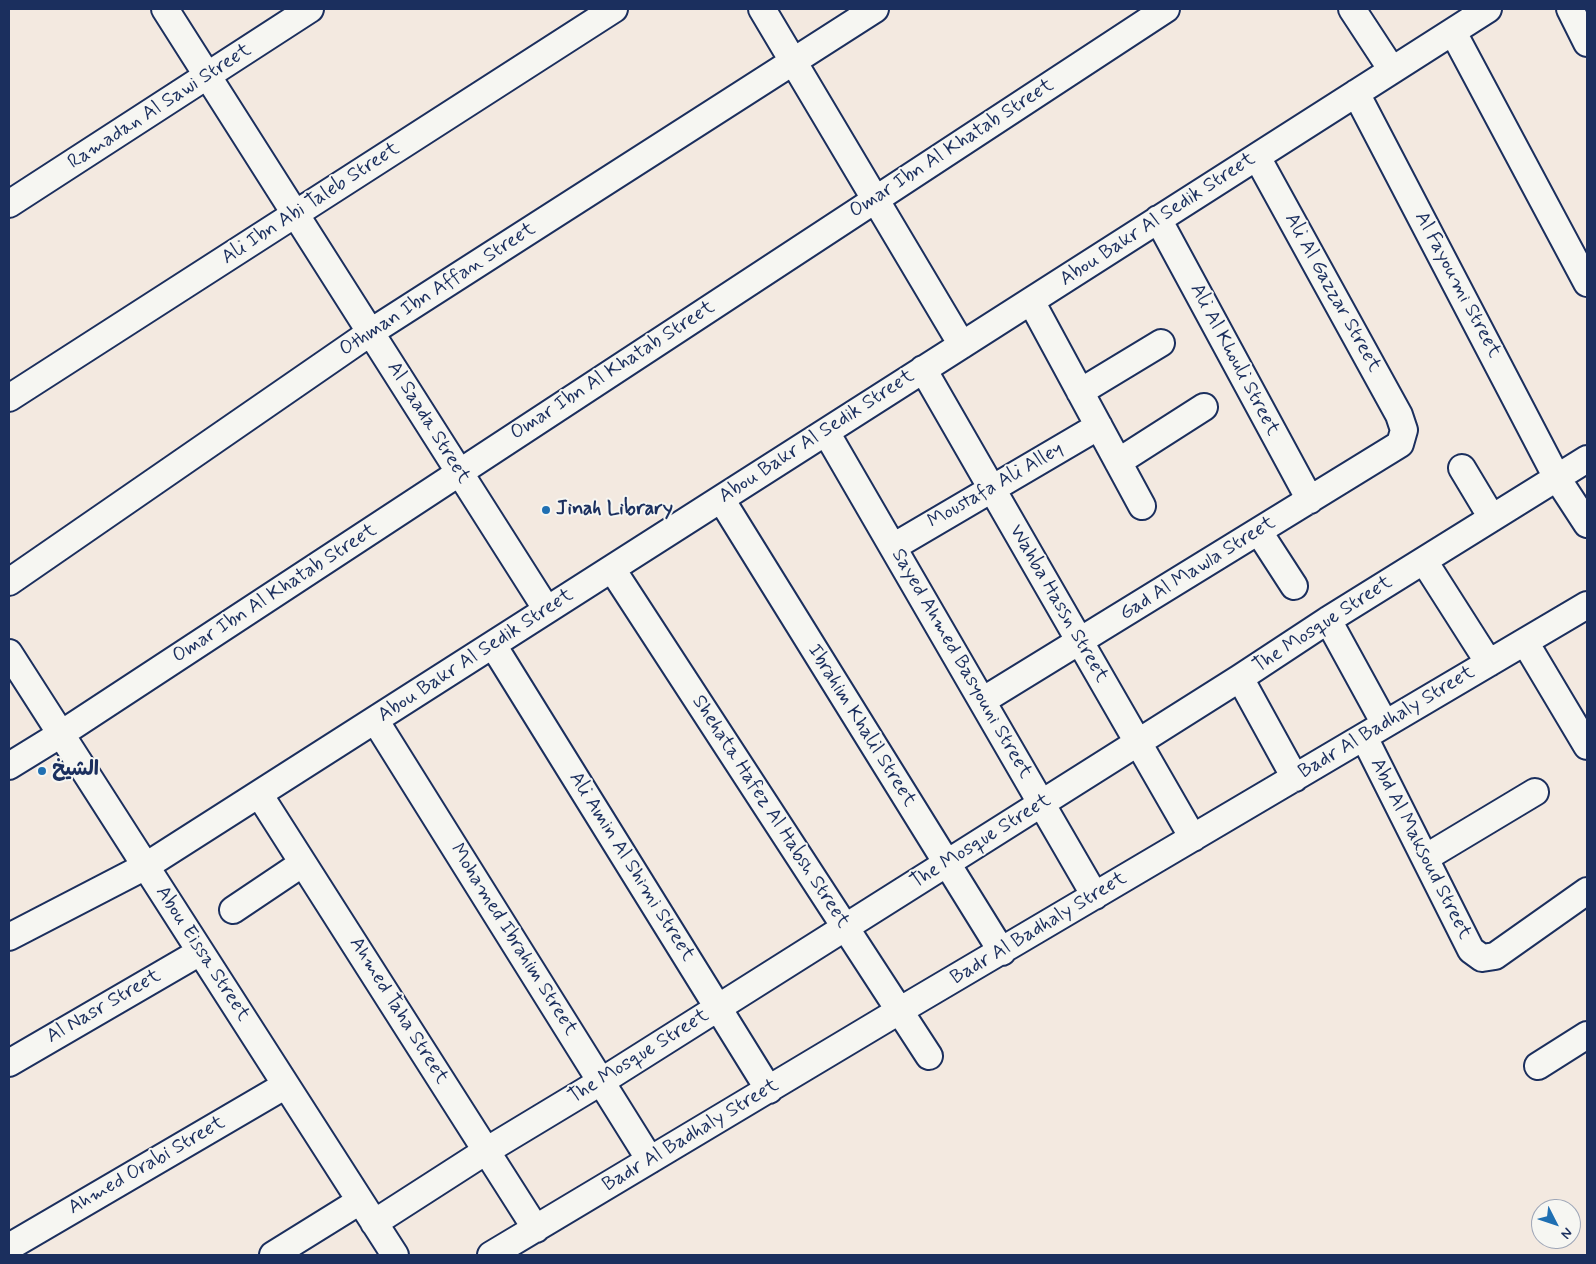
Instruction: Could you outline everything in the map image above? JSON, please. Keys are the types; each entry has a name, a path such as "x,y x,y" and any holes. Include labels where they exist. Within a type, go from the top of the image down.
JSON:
{"street":[{"name":"Al Saada Street","path":"165,9 547,610"},
{"name":"Ramadan Al Sawi Street","path":"9,204 310,9"},
{"name":"Ali Ibn Abi Taleb Street","path":"9,398 614,9"},
{"path":"762,9 962,345"},
{"name":"Othman Ibn Affan Street","path":"9,582 371,332 875,9"},
{"name":"Omar Ibn Al Khatab Street","path":"9,766 61,734 1166,9"},
{"path":"1352,9 1392,70"},
{"name":"Abou Bakr Al Sedik Street","path":"9,937 146,866 1488,9"},
{"path":"1570,9 1587,43"},
{"path":"1453,32 1587,283"},
{"name":"Al Fayoumi Street","path":"1356,93 1557,478 1587,524"},
{"name":"Ali Al Gazzar Street","path":"1257,157 1399,415 1404,430"},
{"name":"Ali Al Khouli Street","path":"1158,219 1310,500"},
{"path":"1031,301 1142,506"},
{"path":"1080,392 1161,343"},
{"name":"Wahba Hassn Street","path":"923,369 1193,838"},
{"path":"1118,462 1204,407"},
{"name":"Moustafa Ali Alley","path":"893,546 1099,426"},
{"name":"Gad Al Mawla Street","path":"982,702 1400,444 1404,430"},
{"name":"Sayed Ahmed Basyouni Street","path":"826,432 1095,896"},
{"name":"The Mosque Street","path":"374,1223 486,1151 602,1081 845,928 1240,678 1328,620 1587,458"},
{"path":"1462,468 1492,518"},
{"name":"Ibrahim Khalil Street","path":"721,499 1002,952"},
{"path":"1258,532 1294,586"},
{"path":"1424,561 1489,663"},
{"name":"Shehata Hafez Al Habsh Street","path":"612,568 929,1056"},
{"name":"Badr Al Badhaly Street","path":"491,1255 1587,605"},
{"name":"Abd Al Maksoud Street","path":"1328,620 1425,858 1471,950 1482,958 1495,956 1587,891"},
{"path":"1525,642 1587,746"},
{"name":"Ali Amin Al Shimi Street","path":"493,644 769,1090"},
{"name":"Abou Eissa Street","path":"9,653 395,1255"},
{"path":"1240,678 1295,778"},
{"name":"Mohamed Ibrahim Street","path":"375,720 650,1160"},
{"path":"1425,858 1536,792"},
{"name":"Ahmed Taha Street","path":"259,794 536,1229"},
{"path":"233,910 303,863"},
{"name":"Al Nasr Street","path":"9,1063 200,952"},
{"path":"1538,1066 1587,1035"},
{"name":"Ahmed Orabi Street","path":"9,1247 286,1085"},
{"path":"273,1255 360,1201"}],"place":[{"name":"Jinah Library","path":"546,510"},
{"name":"الشيخ","path":"42,771"}]}
